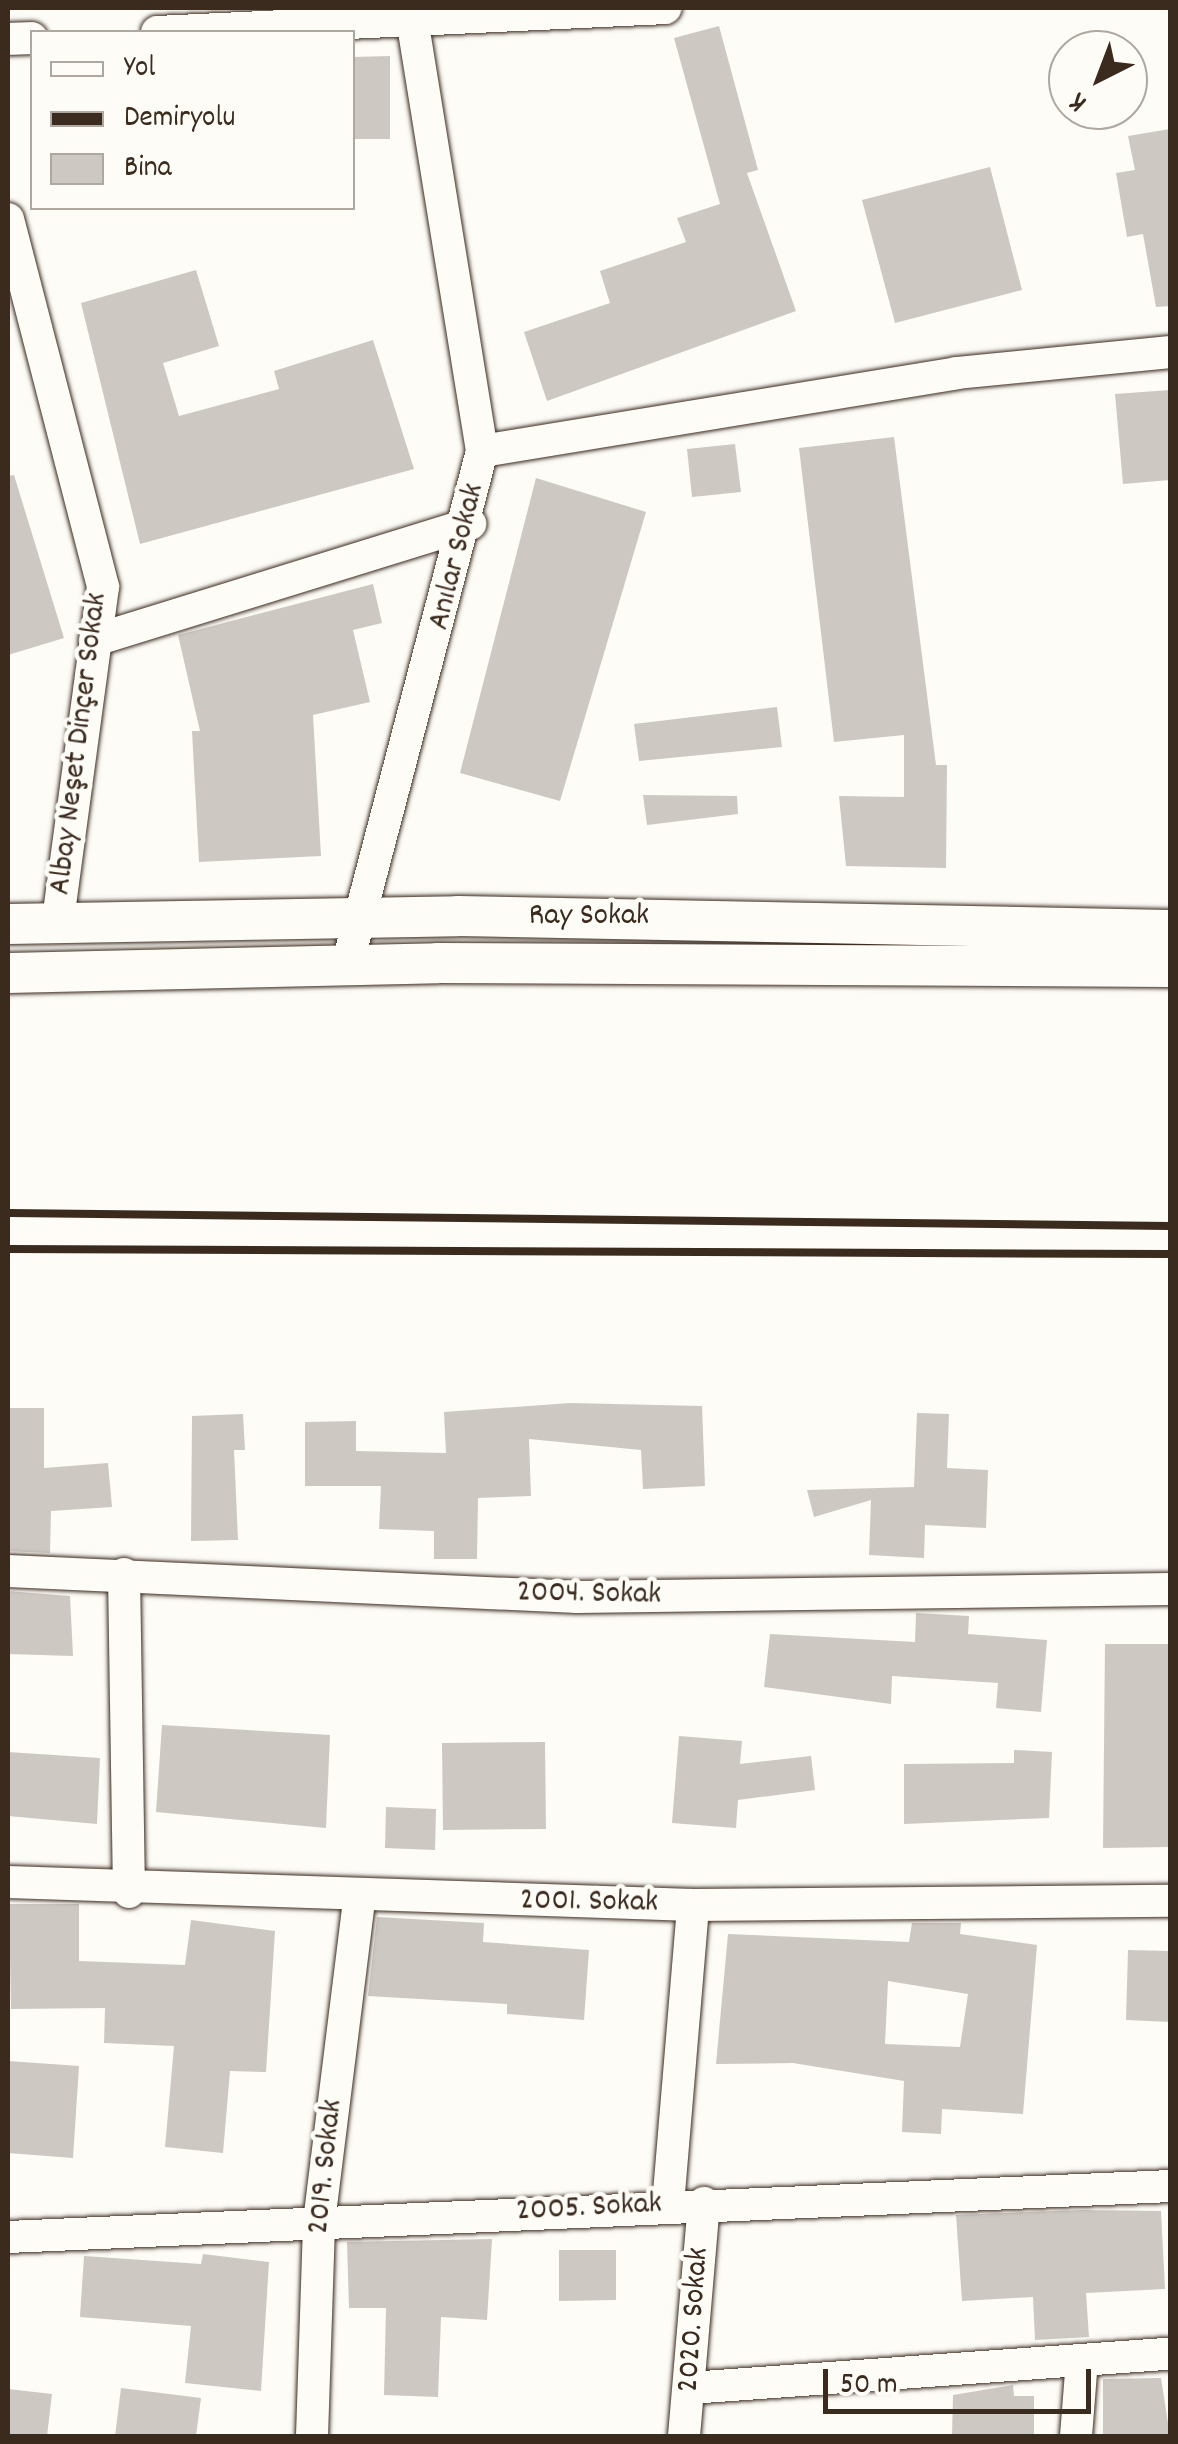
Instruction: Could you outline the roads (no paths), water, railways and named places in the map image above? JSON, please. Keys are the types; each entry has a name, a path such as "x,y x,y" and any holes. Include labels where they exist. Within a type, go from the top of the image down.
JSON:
{"street":[{"path":"191,30 665,8"},
{"name":"Anılar Sokak","path":"347,966 470,524 482,450 393,18"},
{"name":"Albay Neşet Dinçer Sokak","path":"8,219 103,586 58,922"},
{"path":"482,450 956,373 1170,352"},
{"path":"96,640 470,524"},
{"name":"Ray Sokak","path":"8,924 361,917 1170,930"},
{"path":"8,972 347,966 1170,968"},
{"name":"2004. Sokak","path":"8,1571 578,1598 1170,1589"},
{"path":"124,1574 129,1892"},
{"name":"2001. Sokak","path":"8,1882 129,1892 692,1905 1170,1901"},
{"name":"2019. Sokak","path":"312,2436 319,2222 359,1898"},
{"path":"668,2205 692,1905"},
{"name":"2005. Sokak","path":"8,2237 704,2203 1170,2186"},
{"name":"2020. Sokak","path":"684,2436 704,2203"},
{"path":"690,2388 1170,2354"},
{"path":"1076,2436 1082,2360"}],"railway":[{"path":"8,1213 1170,1226"},
{"path":"8,1249 1170,1254"}]}
